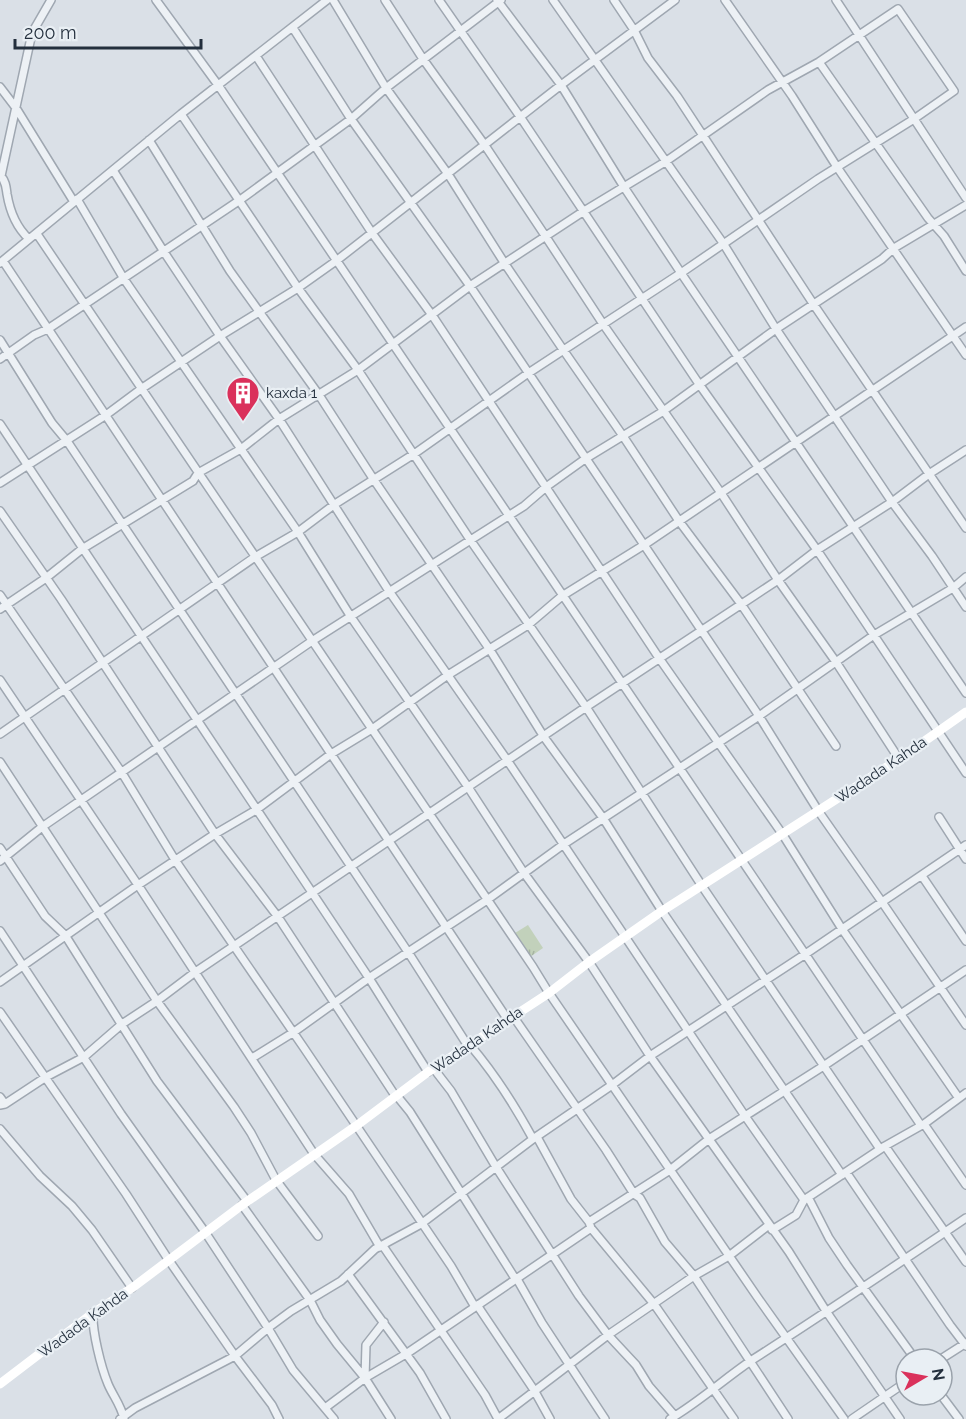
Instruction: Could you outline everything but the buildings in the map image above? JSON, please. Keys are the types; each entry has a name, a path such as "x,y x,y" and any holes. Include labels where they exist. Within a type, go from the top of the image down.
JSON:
{"main road":[{"name":"Wadada Kahda","path":"0,1384 93,1313 132,1288 276,1180 356,1126 431,1071 549,993 662,911 819,812 966,712"}],"street":[{"path":"29,239 13,216 2,179 32,33 51,0"},
{"path":"156,0 218,85 861,1040 966,1185"},
{"path":"327,0 181,114 2,262 446,928 606,1150 634,1194 640,1198 665,1242 694,1276 788,1419"},
{"path":"333,0 386,88 448,174 505,264 624,436 679,522 741,604 836,746"},
{"path":"385,0 423,59 484,144 662,412 721,493 778,580 836,662 899,759"},
{"path":"439,0 699,384 817,550 966,773"},
{"path":"553,0 723,243 776,329 892,502 966,607"},
{"path":"614,0 634,30 648,58 677,96 814,305 966,528"},
{"path":"0,483 67,441 220,336 298,288 336,261 484,144 675,0"},
{"path":"725,0 966,356"},
{"path":"836,0 966,198"},
{"path":"0,358 124,279 240,200 315,146 499,1 561,85 681,273 966,693"},
{"path":"0,734 255,557 298,532 335,504 414,454 527,374 837,167 954,92 898,9 819,62 768,90 665,162 584,211 470,286 358,370 279,418 241,449 198,473 193,481 82,549 46,578 3,607"},
{"path":"293,28 351,118 470,286 759,716 819,812 966,1025"},
{"path":"0,680 138,885 314,1154 349,1194 381,1246 485,1395 498,1419 608,1335 770,1227 796,1215 806,1198 963,1097 900,1015 783,835 659,658 489,400 432,315 372,233 256,56"},
{"path":"819,62 966,271"},
{"path":"0,87 16,108 180,363 298,532 351,617 524,873 589,962 650,1056 789,1252 826,1311 900,1419"},
{"path":"181,114 586,707 822,1067 926,1204 966,1262"},
{"path":"149,140 230,271 319,395 490,650 544,737 603,818 662,911 784,1092 966,1344"},
{"path":"113,170 220,336 279,418 389,591 564,844 745,1116 806,1198 829,1238 906,1347"},
{"path":"3,859 42,827 273,667 524,506 585,459 662,412 776,329 882,259 894,248 966,205"},
{"path":"37,234 549,993 844,1419"},
{"path":"0,982 175,860 256,810 293,780 331,754 372,729 448,675 528,625 562,596 679,522 966,327"},
{"path":"0,340 52,423 67,441 469,1045 485,1062 507,1095 571,1199 654,1304 734,1419"},
{"path":"0,424 431,1071 451,1091 552,1255 608,1335 636,1365 673,1418 752,1361 966,1218"},
{"path":"0,1097 3,1105 46,1077 84,1057 122,1024 158,1001 194,973 507,760 778,580 817,550 892,502 966,450"},
{"path":"0,511 61,599 215,834 278,916 396,1096 410,1112 605,1419"},
{"path":"252,1058 294,1032 369,978 487,900 564,844 759,716 874,635 966,578"},
{"path":"0,595 3,607 122,773 175,860 451,1266 534,1390 550,1419"},
{"path":"0,762 158,1001 234,1107 276,1180 318,1236"},
{"path":"939,817 963,847 966,859"},
{"path":"123,1418 135,1408 235,1356 291,1311 348,1274 370,1253 422,1224 535,1138 650,1056 963,847"},
{"path":"0,848 3,859 45,915 65,935 158,1081 245,1203 310,1300 320,1320 365,1378 391,1419"},
{"path":"922,876 966,941"},
{"path":"0,930 121,1114 205,1232 268,1328 292,1370 334,1419"},
{"path":"325,1408 365,1378 406,1354 552,1255 710,1139 966,970"},
{"path":"0,1012 235,1356 272,1405 279,1419"},
{"path":"0,1129 40,1176 72,1206 92,1230 132,1288"},
{"path":"348,1274 420,1373 446,1419"},
{"path":"93,1313 92,1326 108,1383 121,1406 123,1418"},
{"path":"365,1378 366,1345 384,1322"},
{"path":"852,1419 894,1390"}],"green space":[{"path":"528,925 543,948 530,957 515,933"}],"place":[{"name":"kaxda 1","path":"243,422"}]}
